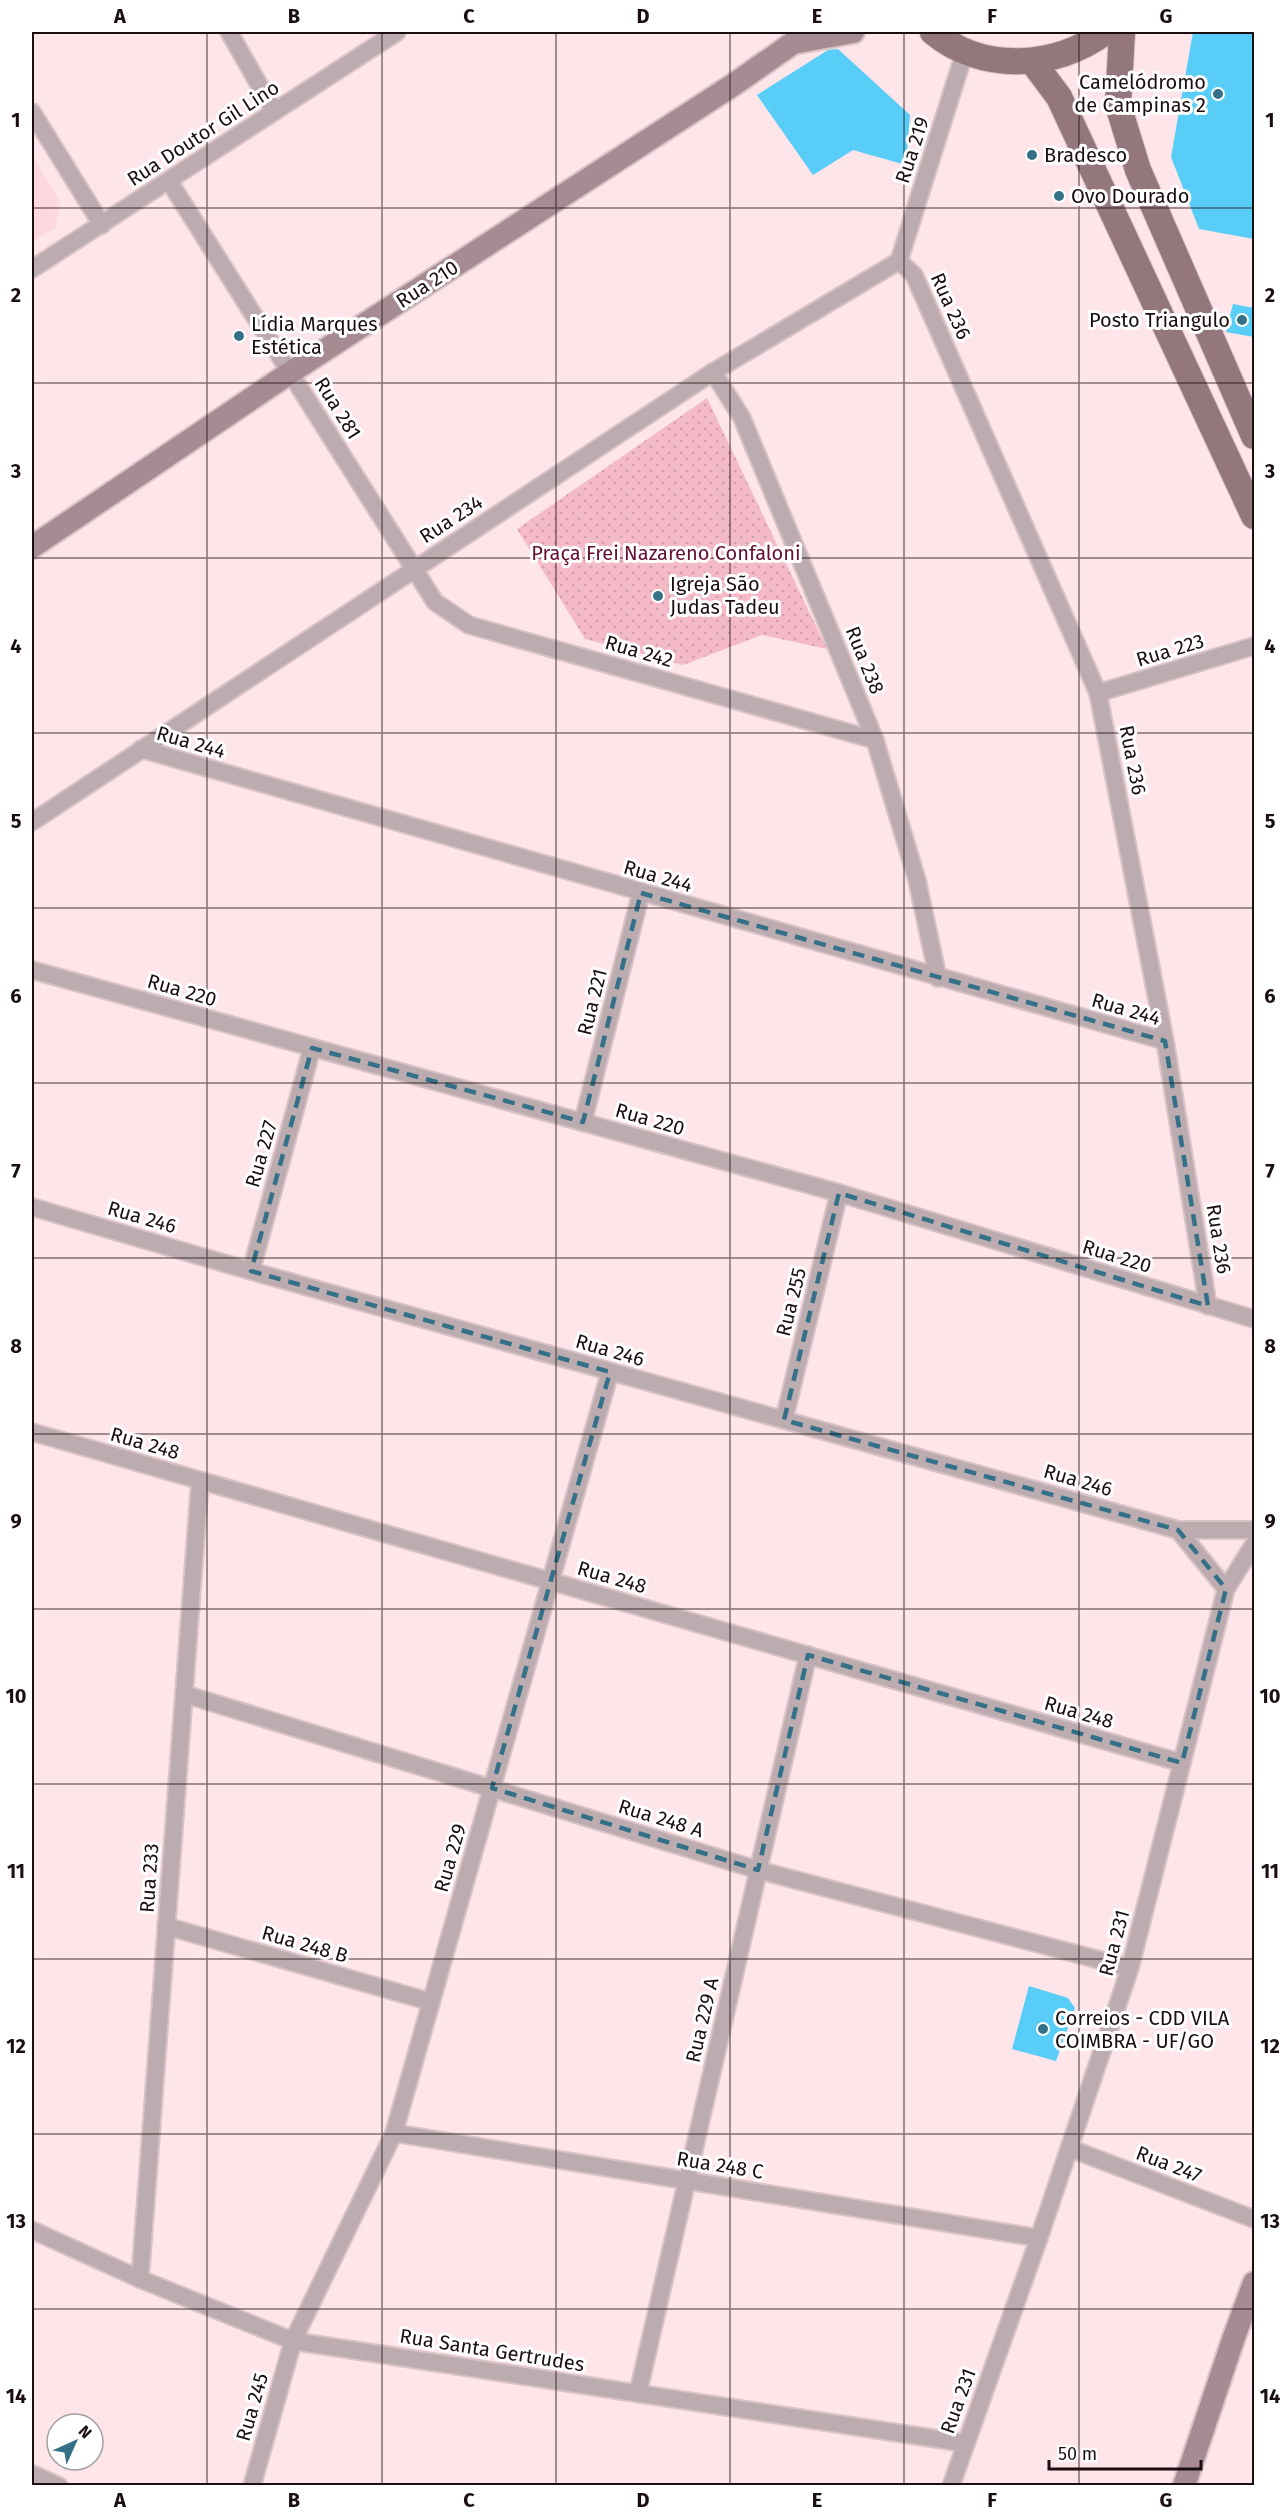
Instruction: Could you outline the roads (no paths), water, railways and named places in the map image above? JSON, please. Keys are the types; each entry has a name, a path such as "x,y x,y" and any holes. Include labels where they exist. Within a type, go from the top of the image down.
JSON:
{"main road":[{"path":"930,33 965,51 998,60 1032,61 1064,54 1087,45 1105,32"},
{"path":"1122,32 1118,105 1138,170 1252,428"},
{"path":"1032,61 1059,97 1254,516"}],"street":[{"path":"229,32 274,111"},
{"name":"Rua Doutor Gil Lino","path":"32,269 397,32"},
{"name":"Rua 210","path":"32,547 291,372 734,85 799,37 853,32"},
{"name":"Rua 219","path":"899,261 965,51"},
{"path":"32,112 102,225"},
{"name":"Rua 281","path":"169,181 413,568"},
{"name":"Rua 234","path":"32,822 413,568 713,372 899,261"},
{"name":"Rua 236","path":"899,261 914,275 1098,693 1165,1041 1208,1306"},
{"name":"Rua 238","path":"713,372 742,418 875,740 917,880 938,978"},
{"name":"Rua 242","path":"413,568 435,602 469,625 875,740"},
{"name":"Rua 223","path":"1098,693 1254,646"},
{"name":"Rua 244","path":"141,749 1165,1041"},
{"name":"Rua 221","path":"583,1122 641,893"},
{"name":"Rua 220","path":"32,970 839,1193 1254,1319"},
{"name":"Rua 227","path":"251,1271 312,1048"},
{"name":"Rua 255","path":"784,1420 839,1193"},
{"name":"Rua 246","path":"32,1207 251,1271 1178,1530 1254,1530"},
{"name":"Rua 229","path":"293,2340 394,2133 610,1372"},
{"name":"Rua 248","path":"32,1432 1182,1763"},
{"name":"Rua 233","path":"140,2279 200,1480"},
{"path":"1178,1530 1226,1589"},
{"name":"Rua 231","path":"951,2486 964,2443 1039,2238 1130,1968 1226,1589 1254,1544"},
{"name":"Rua 229 A","path":"638,2393 808,1655"},
{"name":"Rua 248 A","path":"184,1694 758,1870 1130,1968"},
{"name":"Rua 248 B","path":"166,1926 431,2002"},
{"name":"Rua 248 C","path":"394,2133 1039,2238"},
{"name":"Rua 247","path":"1069,2148 1254,2220"},
{"name":"Rua Santa Gertrudes","path":"32,2230 140,2279 293,2340 964,2443"},
{"path":"1184,2486 1254,2283"},
{"name":"Rua 245","path":"252,2486 293,2340"},
{"path":"32,2474 58,2486"}],"place":[{"name":"Camelódromo de Campinas 2","path":"1218,94"},
{"name":"Bradesco","path":"1032,155"},
{"name":"Ovo Dourado","path":"1059,196"},
{"name":"Posto Triangulo","path":"1242,320"},
{"name":"Lídia Marques Estética","path":"239,336"},
{"name":"Igreja São Judas Tadeu","path":"658,596"},
{"name":"Correios - CDD VILA COIMBRA - UF/GO","path":"1043,2029"}],"park label":[{"name":"Praça Frei Nazareno Confaloni","path":"666,553"}]}
